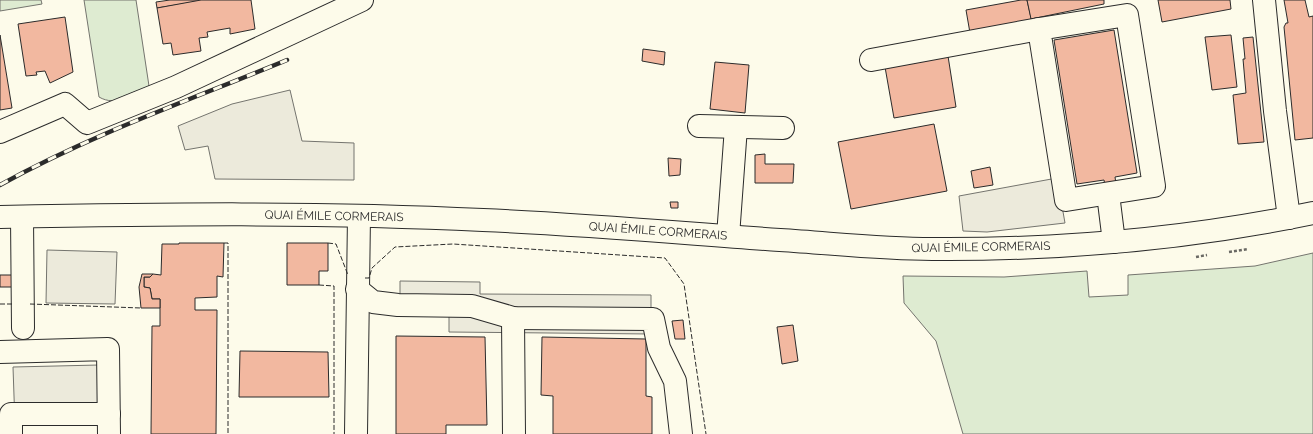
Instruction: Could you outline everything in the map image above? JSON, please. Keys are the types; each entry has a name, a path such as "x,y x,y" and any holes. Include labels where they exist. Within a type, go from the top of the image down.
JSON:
{"main road":[{"path":"0,132 65,104 87,123 176,87 362,0"},
{"path":"1264,0 1275,111 1289,218"},
{"path":"871,60 1039,29 1127,15 1154,186 1066,200 1039,29"},
{"path":"699,126 783,128"},
{"path":"728,236 736,126"},
{"path":"1108,194 1114,242"},
{"name":"QUAI ÉMILE CORMERAIS","path":"0,217 115,215 359,216 483,220 929,249 1022,248 1114,242 1204,233 1313,213"},
{"path":"356,434 359,216"},
{"path":"22,217 23,328"},
{"path":"357,289 373,302 398,305 472,306 513,318 653,319 659,348 675,381 681,434"},
{"path":"513,318 514,434"},
{"path":"0,352 108,349 109,424 7,421"}],"green space":[{"path":"0,0 41,0 42,4 0,11"},
{"path":"84,0 136,0 149,86 125,99 112,101 99,97"},
{"path":"1313,253 1313,434 963,434 936,341 904,303 903,276 1004,277 1087,271 1089,297 1128,295 1128,275 1255,266"}],"shaded area":[{"path":"290,90 302,141 354,143 354,180 215,179 208,146 185,150 178,126 232,104"},
{"path":"1057,178 1065,223 987,232 963,231 959,196"},
{"path":"47,250 117,252 115,304 46,303"},
{"path":"400,281 480,282 480,294 651,295 651,334 449,332 449,314 400,314"},
{"path":"99,365 100,423 15,425 13,367"}],"building":[{"path":"170,0 201,1 157,8 156,2"},
{"path":"201,0 251,0 255,29 230,34 230,28 207,32 208,37 199,38 201,51 173,55 171,43 163,44 157,8"},
{"path":"1027,0 1032,22 970,33 966,10"},
{"path":"1027,0 1104,0 1104,4 1031,19"},
{"path":"1158,0 1230,0 1231,9 1162,22"},
{"path":"1284,0 1305,0 1309,17 1313,16 1313,138 1295,140 1284,27 1286,23 1288,23"},
{"path":"65,17 73,72 50,83 45,71 36,72 37,75 26,76 18,24"},
{"path":"1114,30 1137,173 1115,177 1116,184 1105,186 1104,180 1077,184 1054,40"},
{"path":"0,35 12,108 0,110"},
{"path":"1231,35 1237,87 1212,90 1205,37"},
{"path":"1253,37 1264,142 1238,144 1233,95 1246,93 1243,38"},
{"path":"643,49 665,52 664,65 642,61"},
{"path":"948,56 956,107 894,118 885,67"},
{"path":"715,62 749,65 745,113 710,109"},
{"path":"934,124 947,191 851,209 838,142"},
{"path":"765,154 765,164 794,164 793,183 755,183 755,155"},
{"path":"668,158 681,159 680,175 669,176"},
{"path":"990,167 993,185 974,188 971,171"},
{"path":"670,202 678,202 678,208 671,208"},
{"path":"224,243 223,277 217,276 217,297 195,298 195,310 217,310 216,434 151,434 152,326 160,326 160,299 152,299 150,288 144,287 144,277 150,277 153,274 161,275 162,244"},
{"path":"287,243 328,243 328,271 319,271 319,285 287,285"},
{"path":"142,274 153,274 150,277 144,277 144,287 150,288 152,299 160,299 160,308 141,308 139,287"},
{"path":"0,275 12,275 12,287 0,287"},
{"path":"683,320 685,339 675,339 672,321"},
{"path":"793,325 798,361 782,364 777,327"},
{"path":"396,336 485,337 487,425 446,425 446,434 396,434"},
{"path":"542,337 646,339 646,396 652,397 652,434 553,434 553,396 541,395"},
{"path":"240,351 328,352 329,397 239,397"}],"railway":[{"path":"0,185 106,134 287,60"}],"fence":[{"path":"224,243 228,243 228,434"},
{"path":"328,243 336,244 348,275"},
{"path":"365,278 369,278 372,268 395,247 453,244 665,258 684,284 706,434"},
{"path":"319,285 334,286 334,434"},
{"path":"0,304 14,304"},
{"path":"30,304 141,308"}]}
